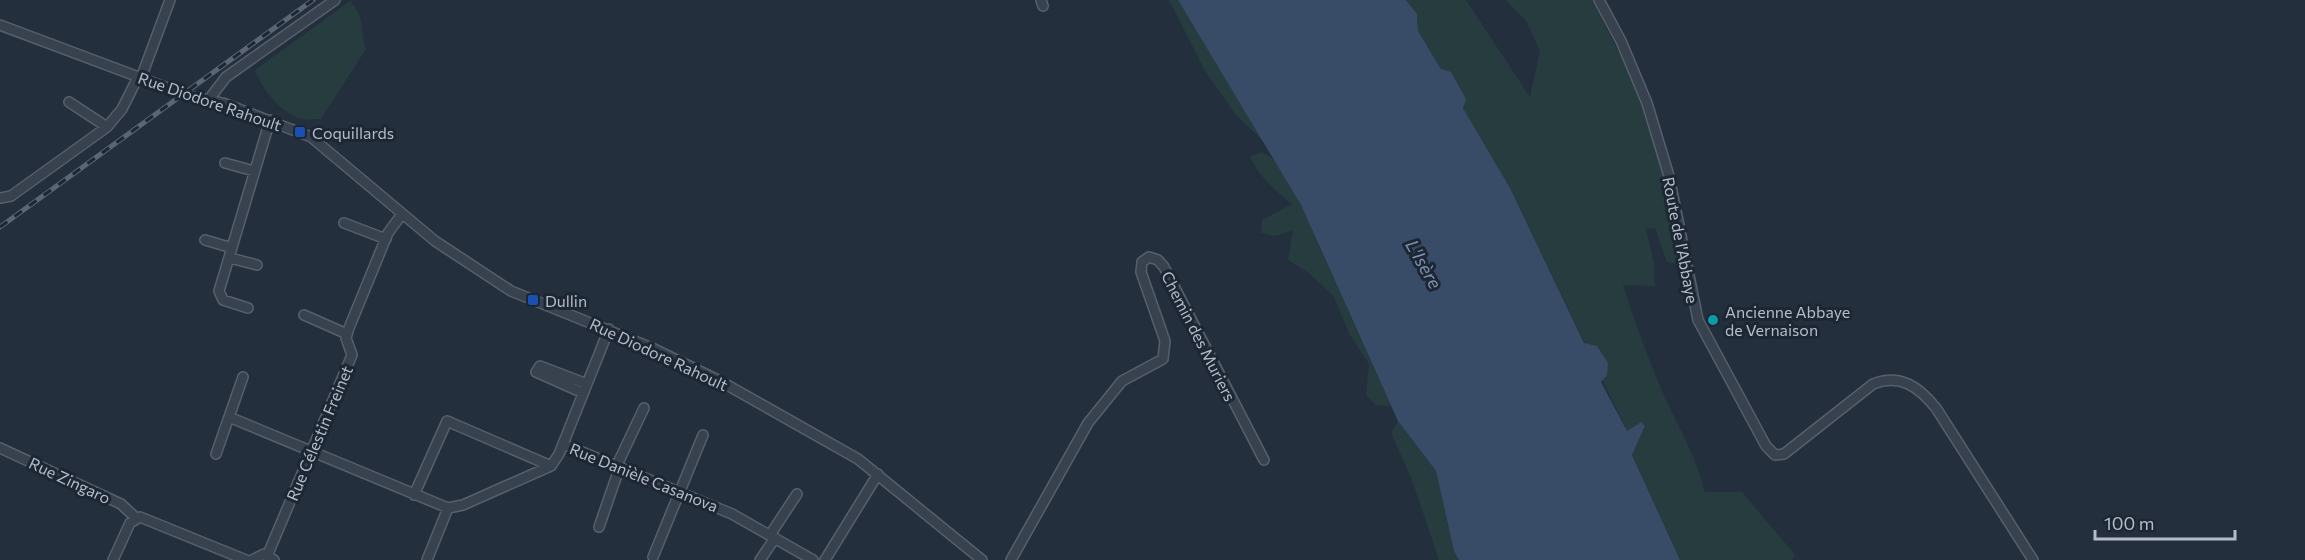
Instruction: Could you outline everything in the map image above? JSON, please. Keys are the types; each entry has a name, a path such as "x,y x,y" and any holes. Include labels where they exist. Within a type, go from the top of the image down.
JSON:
{"street":[{"path":"0,198 11,196 107,127 122,109 139,77 170,0"},
{"path":"210,98 226,77 335,0"},
{"name":"Route de l'Abbaye","path":"1599,0 1621,41 1647,103 1679,217 1698,320 1766,446 1775,455 1784,454 1874,384 1888,380 1908,383 1917,388 1935,408 2033,560"},
{"name":"Rue Diodore Rahoult","path":"0,25 192,97 210,98 270,120 321,144 435,241 511,291 609,329 720,381 858,459 982,560"},
{"path":"69,102 107,127"},
{"path":"248,308 220,297 219,291 270,120"},
{"path":"225,163 254,171"},
{"name":"Rue Célestin Freinet","path":"271,557 352,355 347,334 386,239 402,214"},
{"path":"344,223 386,239"},
{"path":"205,240 257,265"},
{"name":"Chemin des Muriers","path":"1011,560 1088,423 1122,381 1163,359 1165,341 1142,272 1143,262 1149,257 1158,260 1164,267 1264,460"},
{"path":"304,315 347,334"},
{"path":"563,444 609,329"},
{"path":"216,454 243,377"},
{"path":"599,527 619,466 644,408"},
{"path":"229,417 448,508 427,560"},
{"path":"414,495 447,421 551,466"},
{"path":"653,557 703,435"},
{"name":"Rue Danièle Casanova","path":"448,508 463,505 551,466 563,444 732,514 813,560"},
{"name":"Rue Zingaro","path":"0,448 121,504 136,518"},
{"path":"825,560 878,474"},
{"path":"760,560 797,494"},
{"path":"113,560 130,523 136,518 146,518 246,560"},
{"path":"252,560 259,554 271,557"}],"green space":[{"path":"1169,0 1178,0 1264,142 1235,114 1205,71"},
{"path":"1406,0 1466,0 1530,97 1540,51 1526,21 1506,0 1592,0 1644,101 1684,243 1684,257 1677,264 1667,262 1655,228 1646,229 1654,263 1655,286 1623,285 1637,328 1665,398 1692,455 1705,492 1742,492 1795,555 1792,560 1680,560 1632,455 1645,426 1641,422 1627,431 1510,188 1463,108 1451,73 1441,69 1418,31 1417,14"},
{"path":"350,1 360,18 366,49 321,119 304,119 294,116 273,100 255,70"},
{"path":"1262,152 1274,159 1301,205 1391,406 1376,405 1366,395 1369,364 1350,335 1334,297 1309,273 1288,260 1293,230 1275,236 1261,233 1262,220 1292,204 1268,183 1250,157"},
{"path":"1398,421 1436,471 1454,551 1459,560 1439,560 1412,480 1391,433"}],"water":[{"name":"L'Isère","path":"1178,0 1406,0 1417,14 1418,31 1441,69 1451,72 1466,99 1463,108 1510,188 1584,343 1597,346 1608,363 1607,375 1601,382 1627,431 1641,422 1645,426 1632,455 1680,560 1459,560 1454,551 1436,471 1398,421 1301,205"}],"railway":[{"path":"0,227 313,0"}],"place":[{"name":"Coquillards","path":"300,132"},
{"name":"Dullin","path":"533,300"},
{"name":"Ancienne Abbaye de Vernaison","path":"1713,320"}]}
